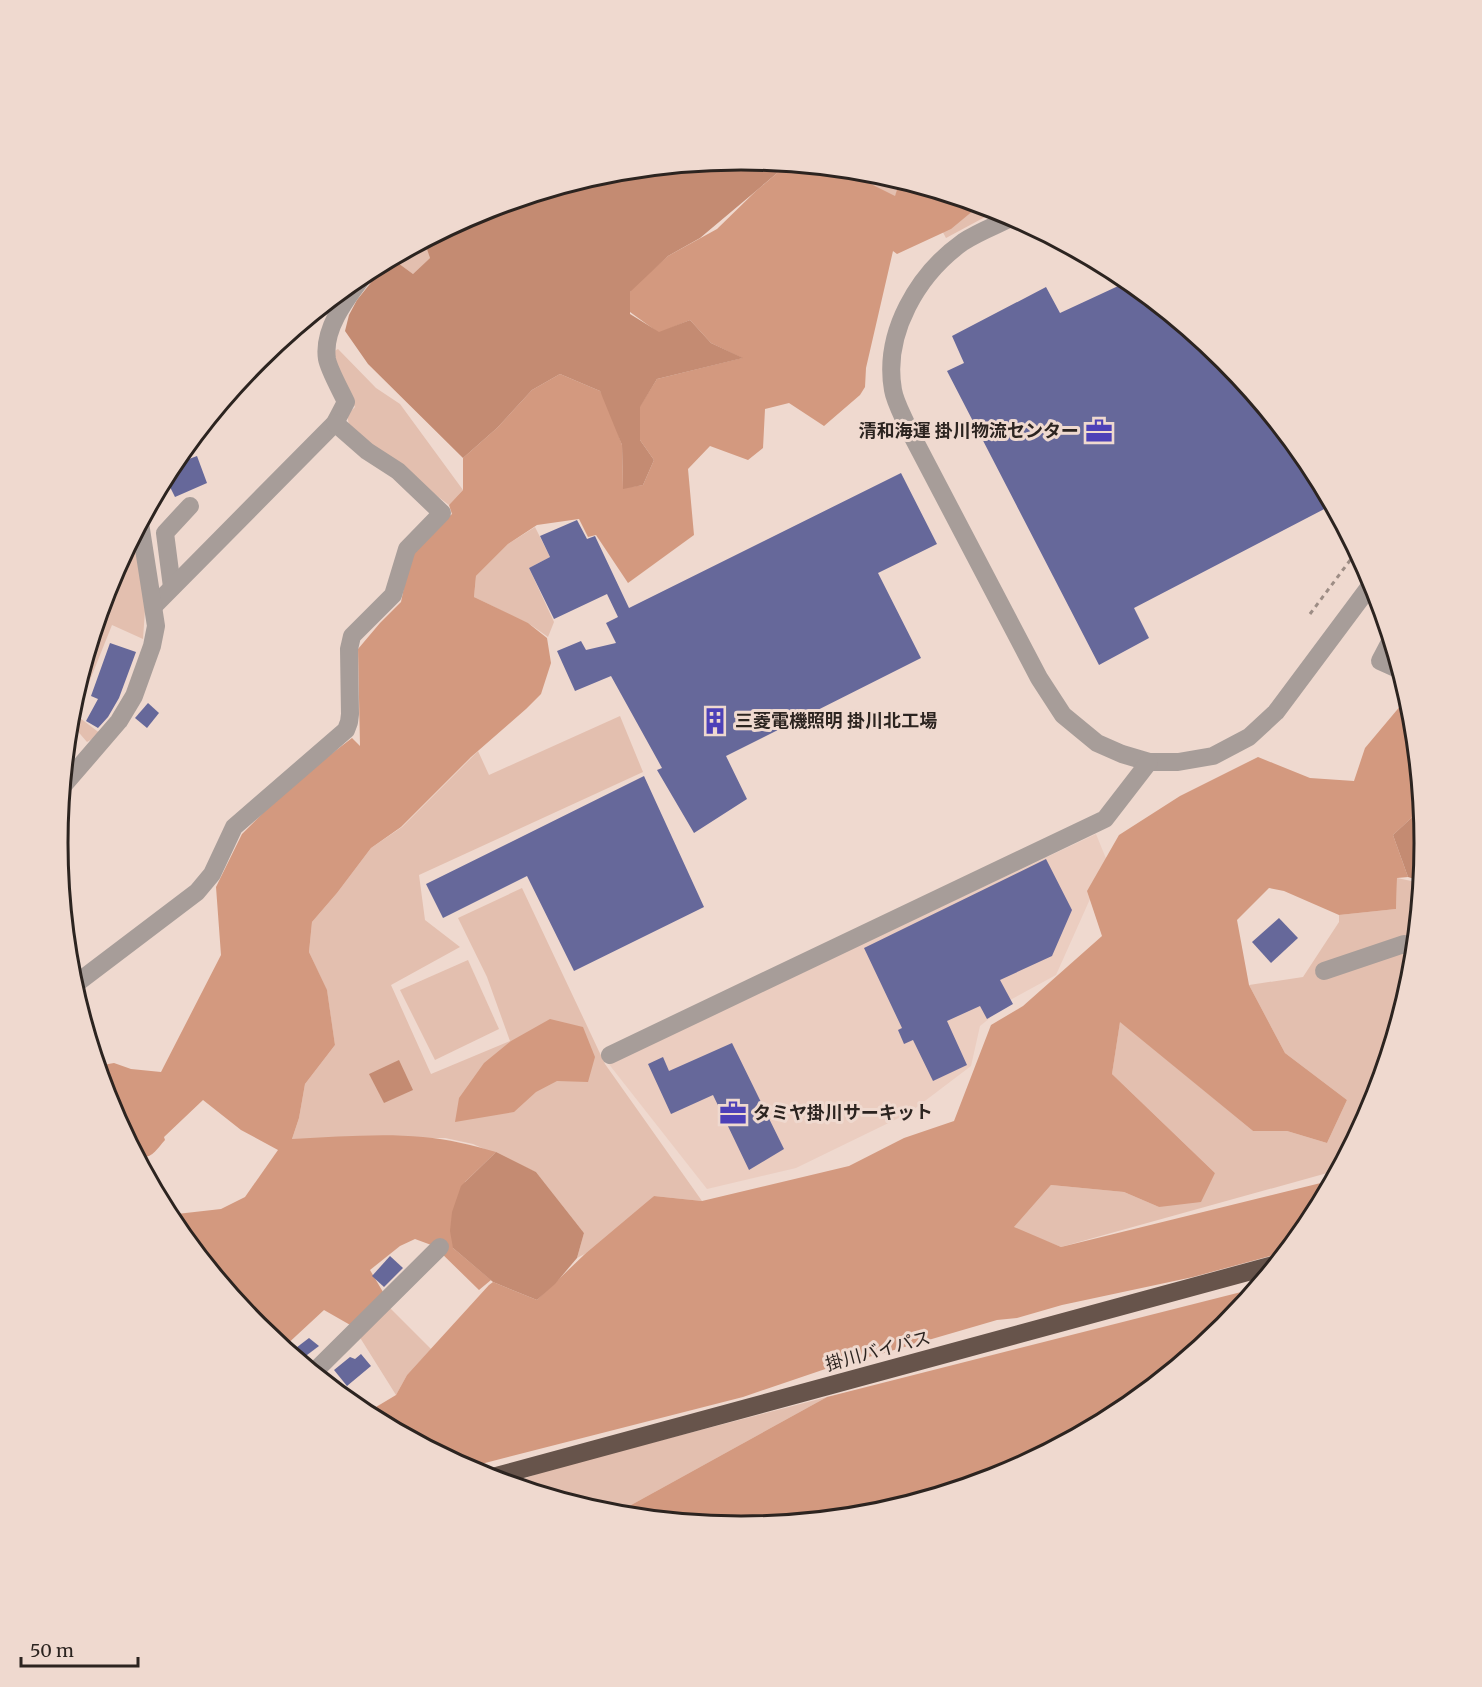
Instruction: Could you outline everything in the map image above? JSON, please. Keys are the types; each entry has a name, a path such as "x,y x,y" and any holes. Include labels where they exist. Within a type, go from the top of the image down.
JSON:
{"highway":[{"name":"掛川バイパス","path":"505,1474 1264,1268"}],"street":[{"path":"1002,222 964,242 936,266 915,293 900,322 892,354 893,390 908,428 1006,616 1039,678 1063,715 1097,743 1149,762 1178,762 1213,756 1250,737 1276,712 1365,592"},
{"path":"154,606 335,423 346,402 327,359 328,342 335,317 348,297"},
{"path":"81,980 197,892 212,874 234,827 346,730 350,714 349,649 352,636 393,595 407,549 442,513 398,471 367,451 335,423"},
{"path":"172,587 165,533 190,506"},
{"path":"71,777 119,721 134,696 152,646 156,626 142,536"},
{"path":"1386,650 1380,661 1391,666"},
{"path":"610,1055 1106,819 1149,762"},
{"path":"1324,971 1404,944 1407,946"},
{"path":"319,1368 440,1247"}],"path":[{"path":"1310,614 1351,559"}],"shaded area":[{"path":"697,171 780,171 700,238 668,256 630,292 630,314 659,332 690,320 711,343 743,358 657,379 640,407 640,440 654,460 643,485 623,489 622,445 600,391 560,374 532,390 497,428 463,458 368,364 345,331 349,315 357,300 373,280 399,263 413,274 430,258 427,248 443,239 483,221 567,193 610,183"},
{"path":"780,171 785,171 868,182 895,196 897,189 972,211 951,229 897,254 893,251 866,368 865,387 860,395 824,426 789,403 765,409 763,448 748,460 710,446 688,469 694,535 628,583 596,535 588,537 579,519 537,525 508,544 476,576 474,597 528,623 547,638 551,663 541,694 471,757 401,827 371,848 312,922 309,952 327,990 335,1045 305,1084 299,1118 292,1139 407,1136 451,1141 496,1152 465,1182 453,1248 491,1280 479,1290 434,1246 415,1239 400,1246 370,1270 383,1292 352,1326 324,1310 289,1342 235,1288 178,1214 221,1209 245,1197 278,1150 241,1130 203,1100 164,1137 165,1140 153,1154 146,1157 105,1065 114,1063 131,1069 161,1072 221,955 216,887 242,834 291,785 352,738 360,746 358,649 401,602 412,547 452,514 449,505 463,490 463,458 497,428 532,390 560,374 600,391 608,405 622,445 623,488 643,485 654,460 640,440 640,406 657,379 742,358 711,343 690,320 659,333 630,312 630,292 668,256 717,229"},
{"path":"866,182 897,189 895,197"},
{"path":"923,196 986,216 946,238"},
{"path":"427,247 430,258 413,274 399,263"},
{"path":"338,349 376,388 400,404 463,490 449,505 350,430 347,415 355,407 344,387 331,353"},
{"path":"535,527 550,557 529,568 554,622 548,637 531,625 474,597 476,576 508,544"},
{"path":"136,549 145,610 143,639 112,625 84,695 103,627"},
{"path":"1401,706 1409,756 1413,816 1393,835 1408,877 1397,878 1396,909 1339,915 1284,891 1269,888 1237,920 1249,985 1285,1053 1347,1100 1327,1143 1287,1131 1253,1131 1120,1022 1112,1074 1215,1173 1201,1202 1159,1207 1124,1192 1051,1185 1014,1227 1061,1247 1322,1183 1274,1255 1193,1277 1062,1305 1017,1318 997,1320 846,1362 743,1397 485,1463 476,1463 443,1448 375,1408 396,1395 407,1375 489,1285 493,1282 537,1300 585,1254 654,1196 702,1201 849,1166 904,1138 954,1121 991,1025 1023,1006 1102,936 1087,891 1119,835 1180,796 1258,757 1310,778 1354,781 1365,748"},
{"path":"620,716 643,772 419,875 425,920 460,947 391,985 431,1074 510,1041 487,977 458,918 522,888 605,1064 702,1201 654,1196 604,1244 577,1258 584,1233 536,1172 473,1144 445,1138 292,1139 299,1118 305,1084 335,1045 327,991 309,952 312,922 371,848 402,827 478,751 489,775"},
{"path":"79,717 101,734 87,742 77,730"},
{"path":"1413,816 1413,879 1408,877 1393,835"},
{"name":"タミヤ掛川サーキット","path":"1096,834 1107,861 1056,975 988,1012 990,1018 980,1026 971,1066 909,1113 796,1168 707,1189 608,1063"},
{"path":"1397,878 1413,881 1409,931 1392,1018 1363,1101 1328,1173 1061,1247 1013,1228 1051,1185 1124,1192 1159,1207 1215,1173 1112,1074 1120,1021 1253,1131 1287,1131 1327,1143 1347,1100 1285,1053 1249,985 1303,977 1339,922 1339,915 1396,909"},
{"path":"468,960 499,1029 435,1060 400,990"},
{"path":"550,1019 583,1027 595,1057 588,1082 557,1081 536,1092 514,1112 455,1122 459,1098 484,1063 511,1041"},
{"path":"399,1060 413,1090 384,1103 369,1074"},
{"path":"496,1152 536,1172 584,1233 577,1258 555,1284 537,1300 493,1282 453,1248 450,1231 452,1212 461,1186"},
{"path":"1244,1291 1185,1350 1115,1403 1078,1427 1039,1448 957,1481 872,1504 785,1516 697,1516 628,1507 827,1397"},
{"path":"389,1307 431,1349 407,1375 396,1395 359,1336"},
{"path":"827,1397 628,1507 567,1494 521,1480 551,1469"}],"building":[{"path":"1118,286 1151,309 1217,367 1247,399 1301,469 1325,509 1134,608 1149,638 1099,665 947,371 964,363 952,336 1046,287 1060,313"},
{"path":"197,456 207,483 175,497 170,487 188,459"},
{"name":"三菱電機照明 掛川北工場","path":"901,473 937,544 878,573 921,658 726,756 747,799 694,833 657,770 662,768 611,676 575,691 557,651 581,641 586,650 616,643 606,623 618,617 607,594 554,619 529,568 550,557 540,536 577,520 587,539 595,536 629,608"},
{"path":"110,643 136,652 119,698 108,717 98,728 86,721 98,699 91,696"},
{"path":"148,703 159,713 147,728 135,718"},
{"path":"644,776 704,907 574,971 527,876 443,918 426,884"},
{"path":"1046,859 1072,910 1052,956 1000,980 1013,1004 987,1019 980,1006 947,1021 967,1065 933,1081 913,1040 904,1044 898,1030 902,1028 864,948"},
{"path":"1279,918 1298,938 1271,963 1252,942"},
{"path":"732,1043 784,1149 749,1170 713,1095 671,1114 648,1064 663,1057 669,1071"},
{"path":"390,1256 403,1268 384,1287 372,1276"},
{"path":"309,1338 319,1346 305,1357 295,1348"},
{"path":"361,1354 371,1366 347,1386 334,1370 350,1357 355,1359"}],"place":[{"name":"清和海運 掛川物流センター","path":"1099,431"},
{"name":"三菱電機照明 掛川北工場","path":"715,721"},
{"name":"タミヤ掛川サーキット","path":"733,1113"}]}
